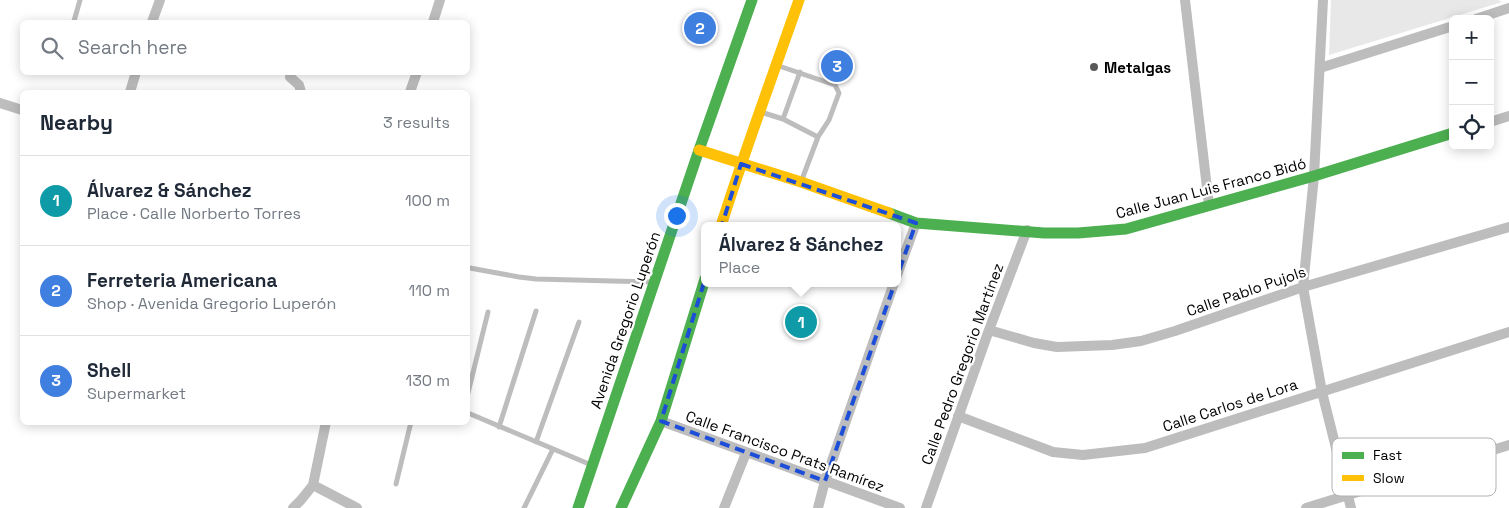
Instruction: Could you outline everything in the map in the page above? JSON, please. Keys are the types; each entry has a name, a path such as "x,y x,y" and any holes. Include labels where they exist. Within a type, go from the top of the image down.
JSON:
{"main road":[{"name":"Avenida Gregorio Luperón","path":"578,508 698,150 752,0"},
{"path":"723,222 741,164 761,112 799,0"},
{"name":"Calle Juan Luis Franco Bidó","path":"698,150 801,182 916,223 1078,233 1126,229 1314,176 1449,134"},
{"path":"621,508 661,421 703,287"}],"street":[{"path":"153,20 160,0"},
{"path":"434,20 440,0"},
{"path":"1185,0 1210,204"},
{"path":"1323,0 1314,176 1303,287 1322,392 1333,438"},
{"path":"1488,15 1509,8"},
{"path":"1320,68 1449,27"},
{"path":"131,90 135,75"},
{"path":"411,90 416,75"},
{"path":"290,77 299,85 300,90"},
{"path":"0,103 20,109"},
{"path":"1494,121 1509,116"},
{"path":"901,264 916,223"},
{"name":"Calle Pablo Pujols","path":"989,330 1034,343 1057,347 1112,345 1140,341 1175,331 1303,287 1509,227"},
{"name":"Calle Pedro Gregorio Martínez","path":"926,508 989,330 1027,230"},
{"path":"818,508 893,287"},
{"name":"Calle Carlos de Lora","path":"958,416 1053,452 1083,455 1145,448 1509,332"},
{"name":"Calle Francisco Prats Ramírez","path":"661,421 900,508"},
{"path":"293,508 313,485 325,425"},
{"path":"1496,449 1509,445"},
{"path":"724,508 746,453"},
{"path":"313,485 357,508"},
{"path":"1306,508 1340,496"},
{"path":"1347,496 1351,508"}],"lane":[{"path":"74,20 80,0"},
{"path":"776,65 835,85 839,93 829,120 818,137 801,182"},
{"path":"783,119 800,72"},
{"path":"761,112 783,119 818,137"},
{"path":"470,268 536,279 654,282"},
{"path":"499,427 536,311"},
{"path":"470,385 488,312"},
{"path":"536,442 579,322"},
{"path":"470,414 592,466"},
{"path":"396,484 410,425"},
{"path":"524,508 552,449"}],"highlighted area":[{"path":"741,164 916,223 825,481 661,421"}],"shaded area":[{"path":"1331,0 1498,0 1502,2 1460,15 1449,15 1449,18 1329,55"}],"traffic: fast":[{"path":"578,508 699,150 752,0"},
{"path":"889,213 916,223 1044,233 1078,233 1126,229 1314,176 1449,134"},
{"path":"621,508 661,421 703,287"}],"traffic: slow":[{"path":"722,222 799,0"},
{"path":"699,150 801,182 889,213"}],"place":[{"name":"Ferreteria Americana","path":"700,28"},
{"name":"Shell","path":"837,66"},
{"name":"Metalgas","path":"1094,67"},
{"name":"Álvarez & Sánchez","path":"801,322"}]}
